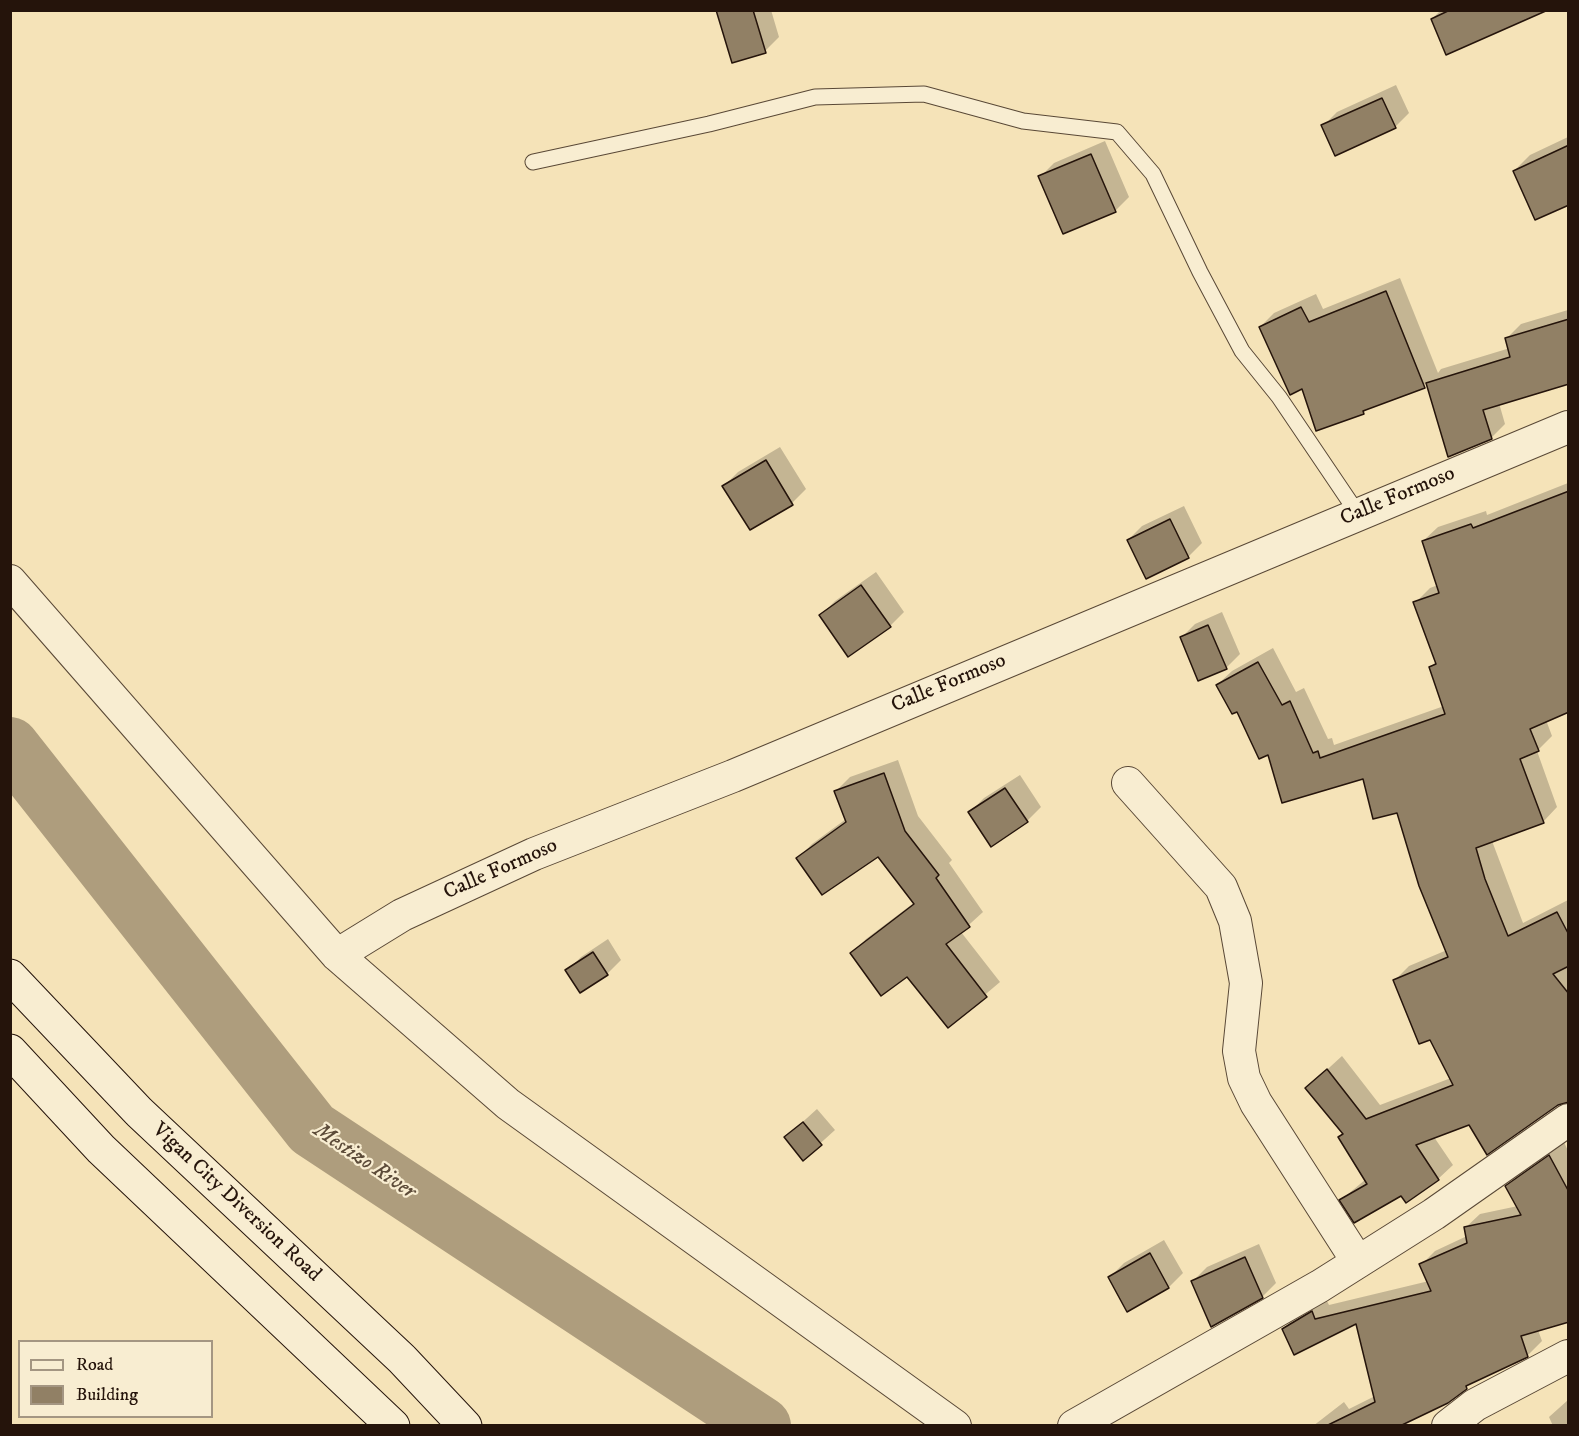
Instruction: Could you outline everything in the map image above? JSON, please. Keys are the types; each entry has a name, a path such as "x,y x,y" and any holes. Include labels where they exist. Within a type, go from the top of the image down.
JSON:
{"main road":[{"name":"Vigan City Diversion Road","path":"10,976 138,1112 402,1359 465,1425"},
{"path":"10,1051 101,1149 393,1425"}],"street":[{"name":"Calle Formoso","path":"338,955 402,915 534,854 733,776 1569,427"},
{"path":"10,580 338,955 508,1104 955,1425"},
{"path":"1128,783 1221,887 1235,921 1246,983 1239,1051 1244,1078 1256,1103 1358,1263"},
{"path":"1074,1425 1358,1263 1434,1214 1569,1120"},
{"path":"1448,1425 1475,1405 1569,1356"}],"lane":[{"path":"533,162 708,124 815,97 924,94 1023,121 1117,132 1153,174 1200,272 1242,351 1280,397 1358,514"}],"building":[{"path":"716,10 753,10 766,53 732,63"},
{"path":"1450,10 1548,10 1446,55 1431,19"},
{"path":"1382,98 1396,128 1335,156 1321,125"},
{"path":"1569,145 1569,205 1535,220 1513,171"},
{"path":"1091,154 1116,212 1063,234 1038,176"},
{"path":"1386,291 1425,388 1363,411 1364,414 1316,431 1302,389 1290,395 1259,327 1301,307 1309,322"},
{"path":"1569,319 1569,384 1483,410 1492,439 1448,457 1426,383 1510,357 1505,338"},
{"path":"766,460 793,505 750,530 722,486"},
{"path":"1569,491 1569,712 1530,729 1539,751 1520,759 1544,823 1476,848 1485,879 1508,936 1557,912 1569,935 1569,966 1553,974 1569,994 1569,1102 1558,1105 1487,1155 1469,1125 1416,1145 1439,1180 1406,1203 1401,1196 1354,1223 1339,1200 1367,1184 1338,1137 1343,1134 1305,1088 1327,1069 1366,1119 1453,1085 1430,1040 1419,1044 1393,980 1448,957 1419,886 1397,813 1373,819 1363,779 1282,803 1268,755 1259,759 1237,712 1232,714 1216,685 1258,662 1282,705 1290,701 1313,753 1318,751 1320,758 1445,714 1429,667 1436,664 1413,602 1439,593 1422,541 1471,524 1473,528"},
{"path":"1170,519 1189,558 1146,579 1127,540"},
{"path":"861,585 891,627 848,657 819,615"},
{"path":"1208,625 1227,669 1198,681 1180,637"},
{"path":"884,773 905,831 939,875 936,878 970,927 946,944 987,997 948,1028 907,977 881,996 850,953 914,904 878,857 822,895 796,858 846,822 834,791"},
{"path":"1005,788 1028,822 991,847 968,812"},
{"path":"593,952 608,975 580,993 565,970"},
{"path":"803,1122 822,1145 803,1161 784,1137"},
{"path":"1549,1155 1569,1192 1569,1322 1521,1336 1528,1357 1466,1386 1467,1389 1448,1403 1402,1425 1328,1425 1375,1402 1356,1324 1294,1355 1282,1329 1312,1311 1315,1319 1431,1291 1419,1264 1467,1243 1464,1227 1521,1215 1505,1186"},
{"path":"1150,1253 1169,1288 1127,1312 1108,1277"},
{"path":"1245,1257 1263,1298 1211,1327 1191,1281"}],"waterway":[{"name":"Mestizo River","path":"10,746 312,1129 762,1426"}]}
